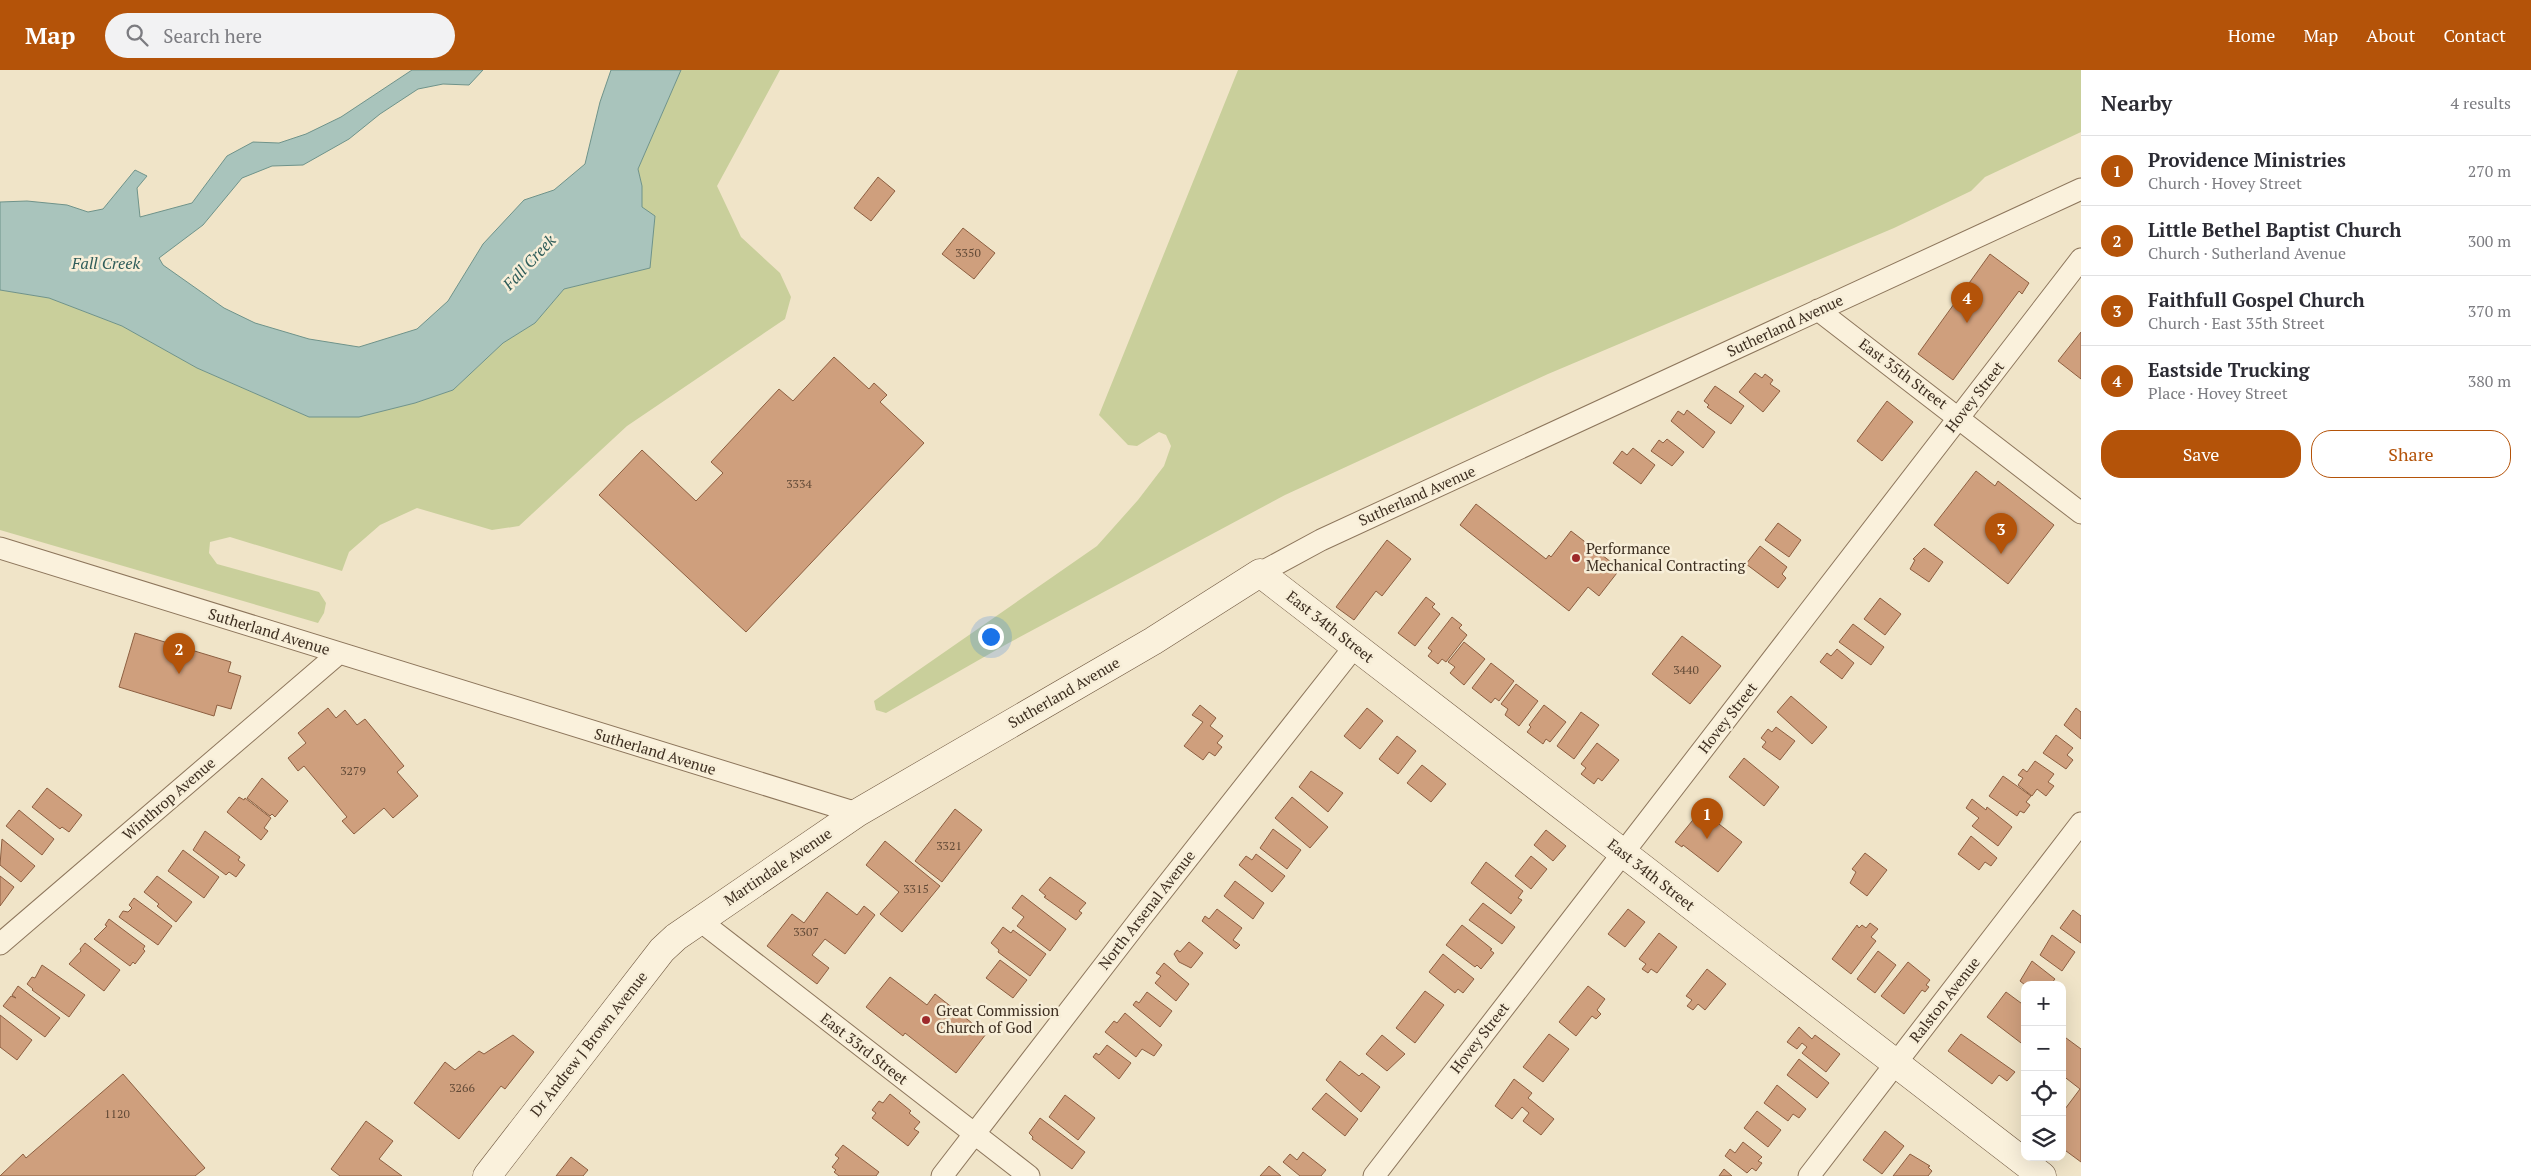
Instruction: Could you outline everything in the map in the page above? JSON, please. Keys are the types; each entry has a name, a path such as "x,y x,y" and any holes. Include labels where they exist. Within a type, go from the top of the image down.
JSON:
{"main road":[{"name":"East 34th Street","path":"1260,573 2042,1176"},
{"name":"Sutherland Avenue","path":"857,813 1152,641 1260,573"},
{"name":"Martindale Avenue","path":"699,920 857,813"},
{"name":"Dr Andrew J Brown Avenue","path":"487,1176 662,950 699,920"}],"street":[{"name":"Sutherland Avenue","path":"1260,573 1321,540 2081,189"},
{"name":"Hovey Street","path":"1374,1176 2081,259"},
{"name":"East 35th Street","path":"1818,310 1959,417 2081,514"},
{"name":"Sutherland Avenue","path":"0,548 857,813"},
{"name":"North Arsenal Avenue","path":"942,1176 1140,919 1355,646"},
{"name":"Winthrop Avenue","path":"0,944 338,654"},
{"name":"Ralston Avenue","path":"1808,1176 2081,823"},
{"name":"East 33rd Street","path":"699,920 1029,1176"}],"green space":[{"path":"681,70 780,70 717,186 741,237 780,273 791,297 785,319 627,426 519,526 492,530 417,508 380,525 349,552 342,571 230,537 210,542 209,553 217,564 319,592 326,603 324,613 318,623 0,530 0,290 49,298 122,326 197,368 309,417 359,417 415,403 453,390 503,343 535,323 564,289 650,268 642,207 642,186 638,169"},
{"path":"1238,70 2081,70 2081,132 1985,177 1971,191 1894,228 1548,374 1285,495 1005,645 886,713 876,710 874,701 1097,546 1138,500 1164,466 1171,446 1166,435 1159,432 1137,446 1128,445 1099,415"}],"water":[{"name":"Fall Creek","path":"412,70 483,70 469,85 443,84 418,89 380,114 349,139 303,165 272,166 242,178 203,225 159,258 163,265 224,308 255,323 309,339 359,347 417,329 448,301 483,244 524,200 554,190 585,164 600,102 611,70 681,70 638,169 642,186 642,207 655,216 650,268 564,289 535,323 503,343 453,390 415,403 359,417 309,417 197,368 122,326 49,298 0,290 0,202 27,201 67,205 88,212 103,209 135,170 147,176 137,188 140,217 192,203 227,156 253,142 279,143 306,134 341,117"}],"building":[{"path":"878,177 895,191 871,221 854,208"},
{"path":"963,228 995,253 974,279 942,254"},
{"path":"1990,254 2029,283 2022,294 2019,291 1953,380 1918,354"},
{"path":"2081,332 2081,379 2058,361"},
{"path":"834,357 869,389 874,383 887,395 880,402 924,443 746,632 599,495 642,450 696,501 723,473 711,462 779,389 793,401"},
{"path":"1755,373 1762,378 1765,374 1773,380 1770,384 1780,391 1763,412 1739,392"},
{"path":"1715,386 1744,406 1731,424 1707,407 1709,405 1704,401"},
{"path":"1887,401 1913,422 1882,461 1857,441"},
{"path":"1687,410 1715,432 1703,448 1671,421 1678,411 1684,415"},
{"path":"1667,439 1684,452 1672,466 1651,451 1659,440 1663,443"},
{"path":"1633,448 1655,465 1641,484 1613,463 1622,451 1627,455"},
{"path":"1976,471 1995,486 1998,481 2054,525 2008,584 1934,525"},
{"name":"Performance Mechanical Contracting","path":"1476,504 1546,559 1549,555 1551,557 1571,531 1620,569 1599,596 1588,587 1569,611 1460,525"},
{"path":"1778,523 1801,540 1789,557 1765,540"},
{"path":"1387,540 1411,559 1382,596 1376,591 1354,620 1336,607"},
{"path":"1760,546 1787,567 1782,574 1786,578 1778,588 1746,564"},
{"path":"1924,548 1943,562 1929,582 1910,569 1915,560 1913,559"},
{"path":"1426,597 1435,604 1432,607 1440,614 1415,646 1398,633"},
{"path":"1880,598 1901,614 1885,635 1864,619"},
{"path":"1452,617 1462,625 1459,628 1467,635 1446,662 1442,659 1438,664 1428,656 1432,651 1428,648"},
{"path":"1853,624 1884,647 1871,665 1839,642"},
{"path":"135,633 231,662 228,672 241,676 231,709 217,705 214,716 119,687"},
{"path":"1682,636 1721,666 1690,704 1652,674"},
{"path":"1464,642 1485,659 1464,685 1450,673 1455,667 1448,662"},
{"path":"1837,649 1854,663 1842,679 1820,662 1827,653 1831,656"},
{"path":"1491,663 1514,681 1499,701 1495,698 1491,703 1472,688"},
{"path":"1516,684 1538,701 1519,726 1505,715 1508,709 1501,704"},
{"path":"1791,696 1827,727 1812,744 1777,712"},
{"path":"1200,705 1216,718 1210,726 1223,736 1217,743 1222,747 1215,756 1209,752 1203,760 1184,746 1203,722 1192,715"},
{"path":"1544,705 1566,722 1550,742 1546,739 1543,744 1527,732 1531,727 1529,725"},
{"path":"328,708 336,718 345,710 357,725 365,719 404,766 397,772 418,796 393,818 384,808 354,834 342,821 347,817 304,766 298,771 288,758 306,743 298,733"},
{"path":"1367,708 1383,721 1360,749 1344,736"},
{"path":"2076,708 2081,712 2081,739 2064,725"},
{"path":"1581,712 1599,725 1574,759 1557,746"},
{"path":"1776,727 1795,741 1780,760 1762,747 1766,742 1761,738 1768,729 1772,732"},
{"path":"2056,735 2073,748 2067,755 2073,760 2066,769 2043,753"},
{"path":"1397,736 1416,751 1398,774 1379,759"},
{"path":"1597,743 1619,760 1602,781 1598,778 1594,784 1581,774 1586,768 1581,764"},
{"path":"1744,758 1779,787 1764,806 1729,777"},
{"path":"2035,761 2054,774 2048,782 2054,786 2046,796 2037,789 2032,796 2018,785 2023,778 2018,775 2023,769 2027,772"},
{"path":"1422,765 1446,784 1431,802 1407,783"},
{"path":"1311,771 1343,793 1328,812 1299,787"},
{"path":"2003,776 2031,796 2026,802 2030,805 2024,813 2020,811 2017,816 1989,796"},
{"path":"262,778 288,801 275,817 272,814 270,816 247,798"},
{"path":"47,788 82,815 69,832 62,827 60,829 32,807"},
{"path":"239,797 244,800 245,798 271,818 264,828 268,831 261,840 227,812"},
{"path":"1292,797 1328,827 1310,848 1275,818"},
{"path":"1972,799 1986,810 1987,807 2012,827 1998,846 1972,826 1979,818 1966,808"},
{"path":"955,809 982,830 942,882 915,861"},
{"path":"19,810 54,839 42,855 6,826"},
{"path":"1701,810 1742,842 1718,872 1683,845 1682,847 1675,842"},
{"path":"1273,829 1301,850 1287,869 1260,848"},
{"path":"1546,830 1566,846 1553,861 1534,845"},
{"path":"205,831 240,857 238,860 245,865 236,877 229,872 226,875 193,850"},
{"path":"1971,836 1997,858 1991,866 1985,862 1979,870 1958,854"},
{"path":"2,839 35,866 21,882 0,865"},
{"path":"885,841 940,886 902,932 880,914 899,892 866,865"},
{"path":"183,850 219,877 204,898 168,871"},
{"path":"1865,853 1887,870 1867,896 1850,883 1856,872 1852,869"},
{"path":"1256,854 1285,876 1272,892 1239,865 1246,856 1252,860"},
{"path":"1531,856 1547,869 1531,889 1515,876"},
{"path":"1486,862 1523,891 1518,898 1522,900 1511,914 1471,883"},
{"path":"0,876 14,887 0,906"},
{"path":"157,876 192,902 176,922 157,906 159,904 144,892"},
{"path":"1050,877 1086,903 1079,911 1082,913 1076,920 1044,897 1046,896 1039,890"},
{"path":"1235,881 1264,903 1253,919 1224,896"},
{"path":"827,892 857,915 864,906 875,915 845,954 825,939 812,955 829,968 817,984 767,946 792,914 804,923"},
{"path":"1022,895 1066,929 1050,951 1017,926 1024,917 1012,908"},
{"path":"134,898 172,926 158,945 119,917 123,911 128,912 132,908 129,905"},
{"path":"1483,903 1515,927 1502,944 1469,920"},
{"path":"1217,909 1242,928 1233,940 1240,945 1236,949 1202,921 1205,916 1209,919"},
{"path":"1628,909 1645,922 1625,947 1608,934"},
{"path":"2073,910 2081,916 2081,943 2060,928"},
{"path":"109,919 145,946 143,949 145,951 135,964 133,962 130,966 94,939 107,926 105,925"},
{"path":"1870,923 1878,929 1871,937 1876,941 1851,974 1832,959 1857,925 1859,928 1862,925 1866,928"},
{"path":"1462,925 1492,949 1490,950 1494,953 1481,969 1477,965 1475,967 1446,945"},
{"path":"1003,927 1011,933 1013,930 1046,954 1030,976 998,952 999,950 991,943"},
{"path":"1659,933 1677,947 1657,973 1651,969 1648,973 1642,969 1646,964 1639,959"},
{"path":"2052,935 2075,952 2062,971 2040,955"},
{"path":"1189,942 1203,953 1191,968 1179,962 1174,954 1177,950 1180,952"},
{"path":"85,943 120,970 104,991 69,964 81,951 80,949"},
{"path":"1878,951 1896,965 1875,993 1857,979"},
{"path":"1443,954 1474,979 1463,993 1458,989 1455,993 1429,972"},
{"path":"1000,960 1027,980 1013,998 986,978"},
{"path":"2032,961 2055,979 2053,981 2020,981"},
{"path":"1908,962 1930,980 1926,985 1929,987 1925,992 1922,990 1904,1014 1881,996"},
{"path":"1164,963 1189,984 1176,1001 1155,983 1161,976 1156,973"},
{"path":"42,965 85,995 69,1017 32,990 27,984 32,977 35,978"},
{"path":"1707,969 1726,984 1705,1010 1698,1004 1693,1010 1687,1006 1692,1000 1686,996"},
{"name":"Great Commission Church of God","path":"890,977 927,1005 935,994 986,1034 956,1073 905,1033 903,1036 866,1007"},
{"path":"18,986 60,1018 45,1037 3,1006 11,996 16,998 12,995"},
{"path":"1588,986 1605,999 1597,1010 1601,1014 1596,1019 1592,1016 1576,1036 1559,1022"},
{"path":"1425,991 1444,1005 1415,1043 1396,1028"},
{"path":"1147,992 1172,1011 1160,1027 1133,1005 1136,1001 1139,1003"},
{"path":"2006,992 2021,1003 2021,1043 1987,1017"},
{"path":"1125,1013 1162,1045 1154,1056 1142,1049 1136,1057 1105,1032 1114,1021 1117,1023"},
{"path":"0,1015 32,1040 17,1060 0,1047"},
{"path":"1799,1027 1812,1039 1815,1035 1840,1054 1826,1072 1802,1053 1807,1047 1802,1043 1797,1049 1787,1042"},
{"path":"1549,1034 1569,1049 1543,1082 1523,1067"},
{"path":"1961,1034 2015,1072 2007,1081 1999,1075 1992,1084 1948,1051"},
{"path":"513,1035 534,1052 505,1089 501,1086 459,1139 414,1103 445,1062 455,1070 479,1051 484,1054"},
{"path":"1382,1035 1405,1054 1387,1071 1366,1054"},
{"path":"2066,1038 2081,1049 2081,1162 2066,1151 2066,1108 2080,1089 2066,1078"},
{"path":"1107,1045 1131,1063 1119,1079 1093,1057 1096,1053 1099,1055"},
{"path":"1799,1059 1829,1083 1817,1098 1787,1075"},
{"path":"1340,1061 1359,1076 1362,1073 1380,1087 1361,1112 1326,1080"},
{"path":"123,1074 205,1168 195,1176 0,1176 23,1154 26,1158"},
{"path":"1514,1079 1532,1093 1528,1098 1554,1119 1541,1135 1523,1121 1529,1113 1522,1107 1512,1119 1495,1106"},
{"path":"1777,1085 1806,1109 1799,1118 1793,1114 1788,1121 1764,1103"},
{"path":"1326,1093 1358,1119 1345,1136 1312,1109"},
{"path":"890,1094 911,1111 909,1113 920,1122 914,1129 919,1132 908,1146 872,1118 876,1113 872,1110 879,1101 883,1103"},
{"path":"1065,1095 1095,1118 1078,1140 1049,1117"},
{"path":"1757,1111 1781,1130 1768,1147 1744,1128"},
{"path":"1040,1118 1085,1152 1072,1169 1032,1139 1033,1137 1029,1133"},
{"path":"366,1121 393,1141 379,1159 402,1176 340,1176 331,1169"},
{"path":"1885,1131 1904,1146 1882,1174 1863,1160"},
{"path":"1743,1142 1762,1157 1758,1161 1762,1163 1756,1171 1752,1168 1747,1173 1725,1156 1730,1149 1735,1153"},
{"path":"843,1145 879,1172 876,1176 839,1176 834,1172 836,1170 832,1167 839,1158 835,1155"},
{"path":"1303,1152 1326,1170 1321,1176 1300,1176 1283,1162 1290,1154 1297,1160"},
{"path":"1910,1154 1930,1166 1928,1167 1932,1171 1928,1176 1893,1176"},
{"path":"571,1157 588,1170 583,1176 556,1176"},
{"path":"1269,1166 1281,1176 1260,1176"},
{"path":"1724,1169 1732,1176 1719,1176"}],"place":[{"name":"Eastside Trucking","path":"1967,323"},
{"name":"Faithfull Gospel Church","path":"2001,554"},
{"name":"Performance Mechanical Contracting","path":"1576,558"},
{"name":"Little Bethel Baptist Church","path":"179,674"},
{"name":"Providence Ministries","path":"1707,839"},
{"name":"Great Commission Church of God","path":"926,1020"}]}
